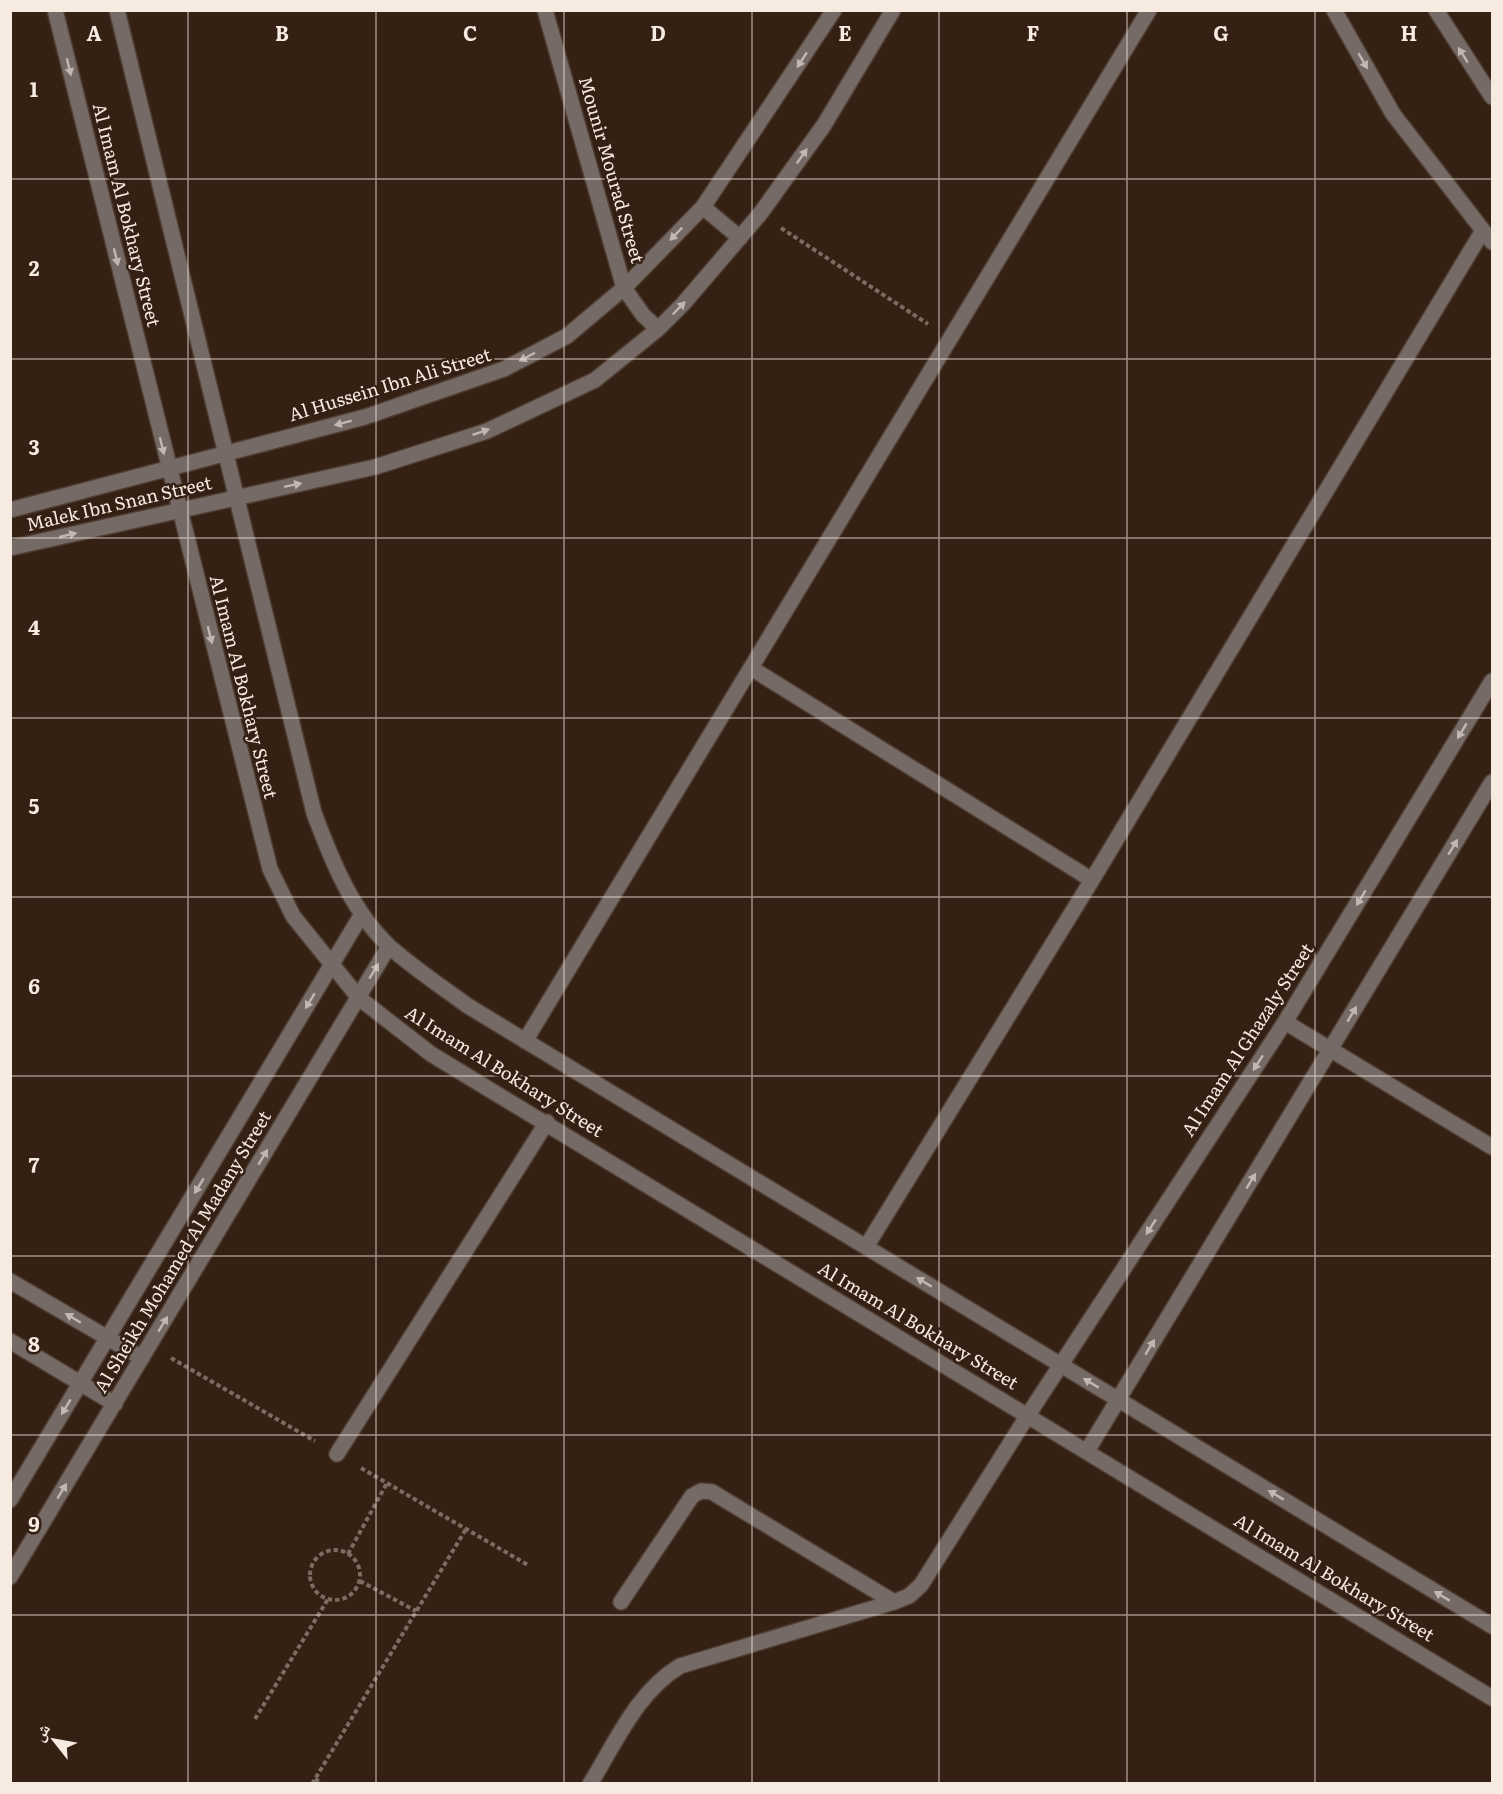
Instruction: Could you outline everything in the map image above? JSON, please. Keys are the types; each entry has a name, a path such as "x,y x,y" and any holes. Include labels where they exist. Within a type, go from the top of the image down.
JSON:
{"street":[{"name":"Al Imam Al Bokhary Street","path":"55,10 178,510 270,869 293,916 331,966 359,998 389,1024 431,1054 1492,1698"},
{"name":"Al Imam Al Bokhary Street","path":"117,10 314,813 334,866 362,914 389,946 442,988 525,1041 1492,1626"},
{"name":"Mounir Mourad Street","path":"545,10 624,288 643,315 658,329"},
{"name":"Al Hussein Ibn Ali Street","path":"226,454 364,417 504,369 567,336 624,288 703,207 834,10"},
{"path":"236,497 375,467 487,431 596,380 658,329 760,214 824,125 893,10"},
{"path":"525,1041 1149,10"},
{"path":"866,1247 1487,237 1393,114 1334,10"},
{"path":"1436,10 1486,76 1492,97"},
{"path":"703,207 740,238"},
{"name":"Malek Ibn Snan Street","path":"10,510 226,454"},
{"name":"Malek Ibn Snan Street","path":"10,548 236,497"},
{"path":"751,668 1092,880"},
{"name":"Al Imam Al Ghazaly Street","path":"590,1784 647,1692 662,1677 680,1666 894,1602 909,1596 921,1585 1028,1415 1285,1022 1492,681"},
{"path":"1087,1451 1492,782"},
{"name":"Al Sheikh Mohamed Al Madany Street","path":"10,1500 362,914"},
{"name":"Al Sheikh Mohamed Al Madany Street","path":"10,1577 389,946"},
{"path":"1285,1022 1492,1147"},
{"path":"337,1454 546,1122"},
{"path":"10,1281 142,1358"},
{"path":"10,1341 115,1404"},
{"path":"621,1602 692,1496 707,1491 894,1602"}],"path":[{"path":"760,214 950,338"},
{"path":"348,1554 387,1484"},
{"path":"312,1784 466,1529"},
{"path":"338,1550 356,1560 360,1581 356,1590 348,1597 328,1599 318,1594 312,1585 313,1565 319,1556 328,1551 338,1550"},
{"path":"360,1581 416,1611"},
{"path":"255,1719 328,1599"},
{"path":"315,1779 323,1784"}]}
